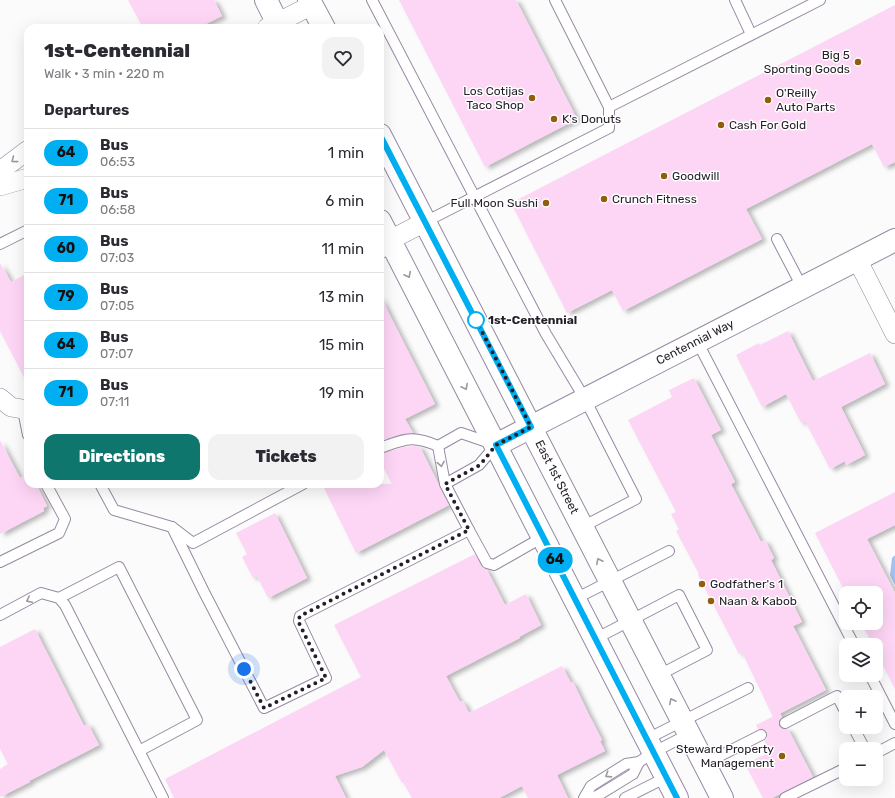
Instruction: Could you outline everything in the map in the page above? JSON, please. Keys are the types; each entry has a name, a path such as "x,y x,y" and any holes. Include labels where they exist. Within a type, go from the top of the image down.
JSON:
{"main road":[{"path":"266,0 274,24"},
{"path":"311,3 322,24"},
{"name":"East 1st Street","path":"384,143 722,798"},
{"name":"Centennial Way","path":"496,445 895,240"},
{"path":"384,242 496,445 595,639 647,751 667,777 677,798"}],"street":[{"path":"278,24 311,3"},
{"path":"0,171 24,153"},
{"path":"0,186 24,179"},
{"path":"384,237 425,222"},
{"path":"857,259 895,334"},
{"path":"0,398 11,407 24,410"}],"lane":[{"path":"372,0 546,334 585,399 636,499 582,527"},
{"path":"425,222 609,128 609,107 555,0"},
{"path":"734,0 751,34"},
{"path":"609,107 820,0"},
{"path":"0,244 24,232"},
{"path":"777,240 802,287"},
{"path":"697,341 850,638"},
{"path":"438,446 461,433 496,445 480,465 445,484"},
{"path":"384,447 407,439 424,440 438,446"},
{"path":"438,446 445,484 487,563 494,566 543,537"},
{"path":"0,562 59,533 65,519 48,488"},
{"path":"102,488 114,510 172,527 193,543 296,488"},
{"path":"172,527 264,708 326,678 298,621 300,616 469,530"},
{"path":"575,599 669,551"},
{"path":"0,615 42,594 60,598 119,567 197,720 139,751"},
{"path":"595,639 679,595 707,650 659,675"},
{"path":"60,598 163,798"},
{"path":"874,682 895,724"},
{"path":"584,798 591,786 748,688"},
{"path":"785,723 838,696 839,698"},
{"path":"592,798 634,774 647,751 686,728"},
{"path":"704,764 761,735"},
{"path":"883,749 895,743"},
{"path":"785,798 839,771"},
{"path":"625,798 667,777"}],"water":[{"path":"894,556 895,585 890,575 892,558"}],"building":[{"path":"128,0 214,0 222,16 206,24 141,24"},
{"path":"399,0 516,0 577,119 485,167"},
{"path":"895,5 895,162 884,167 872,144 746,209 762,239 623,311 612,290 567,313 511,203"},
{"path":"0,263 11,282 24,275 24,377 0,331"},
{"path":"384,304 435,404 405,419 413,433 401,434 384,440"},
{"path":"788,331 813,381 870,353 885,384 841,407 865,455 846,465 845,461 830,469 805,421 801,423 786,394 762,407 736,355 759,343 760,345"},
{"path":"694,378 721,430 711,435 735,482 731,484 761,542 765,540 774,558 771,560 802,622 793,626 826,690 773,717 742,652 739,654 676,531 679,529 671,514 676,512 628,420 672,397 669,390"},
{"path":"0,440 20,478 24,476 24,488 38,488 47,506 43,508 44,511 0,534"},
{"path":"404,447 420,447 449,505 356,553 324,488 384,488 384,484 392,484 384,469 384,453"},
{"path":"895,492 895,525 867,539 895,593 895,689 883,666 883,638 869,638 865,630 883,630 883,586 842,586 815,533"},
{"path":"275,513 307,578 268,598 257,576 253,578 242,557 247,554 236,533"},
{"path":"475,554 481,566 487,570 505,605 526,594 541,625 519,637 520,638 446,676 460,702 463,701 469,713 562,666 571,683 573,682 602,740 600,741 605,751 557,775 568,798 528,798 522,786 499,798 412,798 384,750 362,767 335,776 346,798 174,798 165,779 361,677 334,625"},
{"path":"35,629 84,726 88,724 99,745 0,797 0,769 8,764 0,749 0,647"},
{"name":"Steward Property Management","path":"780,713 782,717 779,720 779,726 782,729 788,729 813,777 772,798 763,798 745,764 766,754 764,749 768,747 764,741 767,738 767,732 764,729 758,729 756,725"}],"bus line":[{"name":"64","path":"384,143 531,427 496,445 677,798"}],"place":[{"name":"Big 5 Sporting Goods","path":"858,62"},
{"name":"Los Cotijas Taco Shop","path":"532,98"},
{"name":"O'Reilly Auto Parts","path":"768,100"},
{"name":"K's Donuts","path":"554,119"},
{"name":"Cash For Gold","path":"721,125"},
{"name":"Goodwill","path":"664,176"},
{"name":"Crunch Fitness","path":"604,199"},
{"name":"Full Moon Sushi","path":"546,203"},
{"name":"1st-Centennial","path":"476,320"},
{"name":"Godfather's 1","path":"702,584"},
{"name":"Naan & Kabob","path":"711,601"},
{"name":"Steward Property Management","path":"782,756"}],"route":[{"path":"244,669 264,708 326,678 298,621 300,616 469,530 445,484 480,465 496,445 531,427 475,319 476,320"}]}
